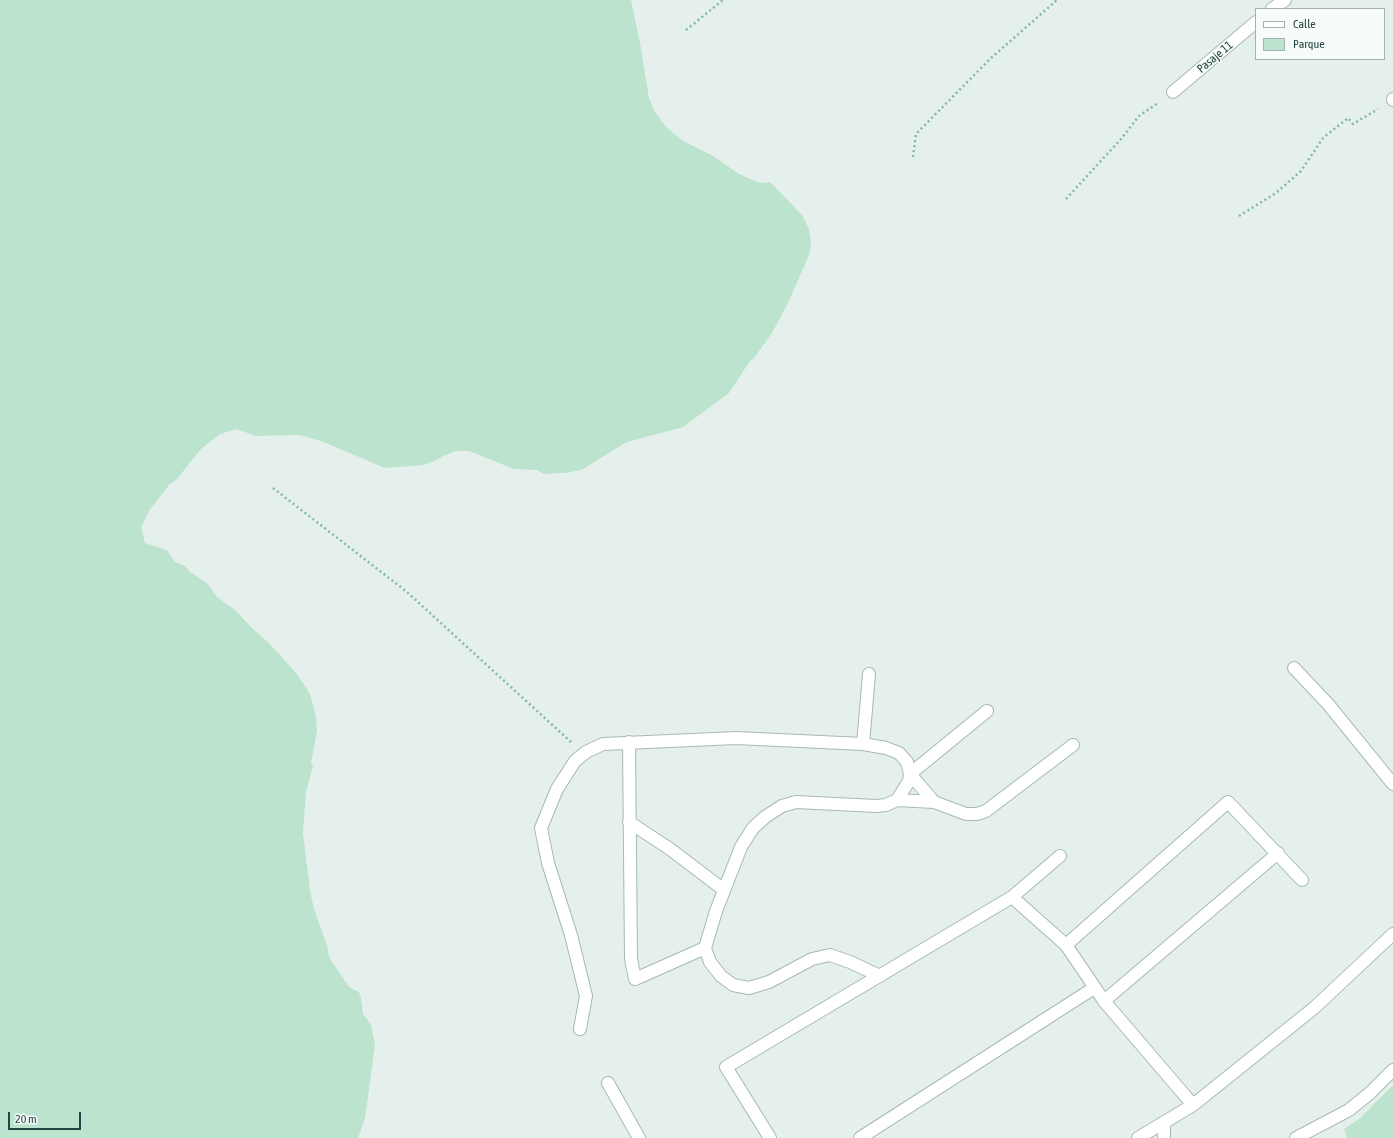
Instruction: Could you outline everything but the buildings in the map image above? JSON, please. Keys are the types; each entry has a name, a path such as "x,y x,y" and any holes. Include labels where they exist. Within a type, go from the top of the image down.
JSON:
{"street":[{"path":"1273,8 1285,0"},
{"name":"Pasaje 11","path":"1173,92 1255,23"},
{"path":"1294,668 1328,704 1393,782"},
{"path":"862,744 869,674"},
{"path":"910,774 987,711"},
{"path":"580,1029 586,996 571,935 548,863 541,828 557,789 575,761 583,753 603,744 736,738 862,744 899,753 907,762 910,774 905,790 897,800 886,805 876,806 796,802 782,806 765,817 753,828 741,847 724,890 705,948 710,962 721,976 733,985 749,988 769,982 812,959 830,955 850,962 880,976"},
{"path":"629,742 632,959 635,979 705,948"},
{"path":"897,800 934,802 966,814 977,814 986,811 1073,745"},
{"path":"910,774 934,802"},
{"path":"1066,945 1228,802 1302,880"},
{"path":"629,822 670,849 724,890"},
{"path":"1104,1001 1278,854"},
{"path":"770,1138 726,1067 1012,898 1060,856"},
{"path":"1012,898 1066,945 1104,1001 1193,1105"},
{"path":"1138,1138 1164,1124 1193,1105 1314,1008 1393,934"},
{"path":"860,1138 1094,988"},
{"path":"1296,1138 1349,1110 1370,1093 1393,1070"},
{"path":"608,1083 638,1138"},
{"path":"1164,1124 1164,1138"}],"path":[{"path":"686,30 723,0"},
{"path":"913,157 916,134 990,59 1057,0"},
{"path":"1066,199 1139,116 1173,92"},
{"path":"1239,216 1276,193 1301,171 1323,138 1348,118 1354,124 1393,100"},
{"path":"273,488 407,592 583,753"}],"green space":[{"path":"0,0 631,0 649,98 654,110 666,127 683,141 713,156 739,174 760,183 770,182 802,215 809,229 811,243 809,255 788,303 772,333 754,358 750,361 729,393 683,427 627,442 581,470 565,473 544,474 537,470 514,469 469,451 456,451 435,461 422,465 385,468 321,441 300,435 256,436 236,429 220,434 201,449 176,480 169,485 149,511 141,527 145,543 167,550 175,562 185,566 190,572 207,583 217,597 235,610 269,643 297,674 310,694 316,716 317,731 311,763 313,766 306,792 303,833 310,891 314,909 327,945 329,957 349,987 359,992 363,1014 371,1025 375,1045 365,1118 358,1138 0,1138"},
{"path":"1393,1085 1393,1138 1347,1138 1344,1129 1359,1119"}]}
